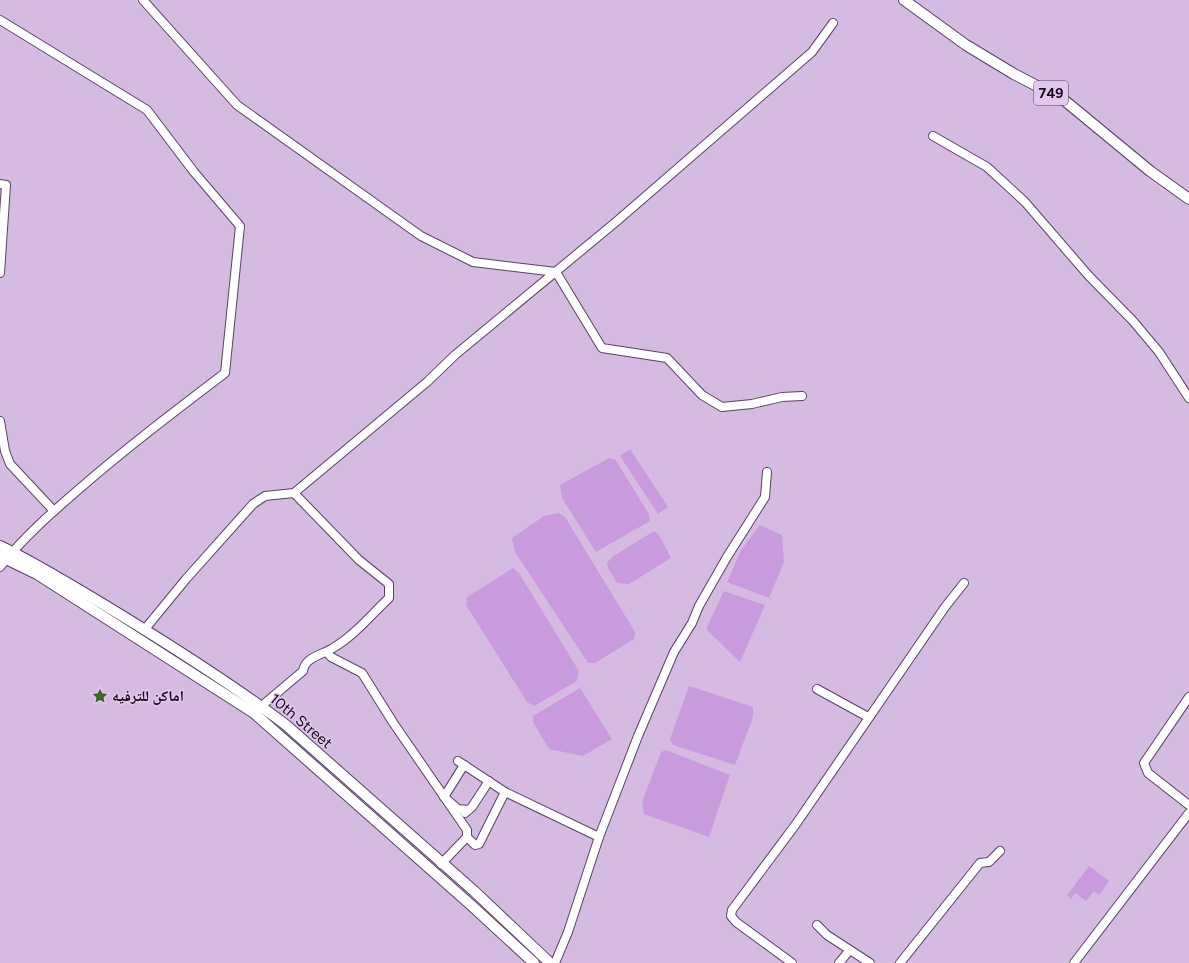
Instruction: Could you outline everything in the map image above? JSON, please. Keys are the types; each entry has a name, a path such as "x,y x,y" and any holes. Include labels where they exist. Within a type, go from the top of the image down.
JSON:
{"main road":[{"name":"749","path":"904,0 966,45 1014,74 1064,100 1150,171 1189,200"},
{"name":"10th Street","path":"0,546 4,558 37,574 286,725 441,864 474,891 550,963"},
{"name":"10th Street","path":"4,558 41,567 145,629 258,709 534,963"}],"street":[{"path":"143,0 237,105 421,236 472,262 556,272"},
{"path":"0,20 147,110 194,172 240,226 225,373 141,437 54,510 4,558"},
{"path":"145,629 186,579 253,504 265,496 294,493 427,382 455,354 556,272 812,52 833,22"},
{"path":"933,136 987,167 1025,202 1088,275 1133,321 1150,341 1168,364 1189,398"},
{"path":"0,184 6,185 0,273"},
{"path":"556,272 602,348 666,358 702,395 722,407 752,404 782,397 802,396"},
{"path":"0,421 5,452 10,464 54,510"},
{"path":"555,963 568,932 600,837 638,736 674,652 692,623 699,606 727,558 765,497 768,472"},
{"path":"258,709 302,671 304,665 310,659 327,652 344,642 389,598 389,584 358,560 294,493"},
{"path":"792,963 736,922 732,918 731,912 796,824 868,717 945,607 964,583"},
{"path":"327,652 331,657 362,673 394,724 460,820 468,833 467,837 474,845 479,844 505,792"},
{"path":"817,689 868,717"},
{"path":"1189,697 1144,763 1148,773 1189,805"},
{"path":"444,797 461,763 505,792 600,837"},
{"path":"460,820 489,781"},
{"path":"444,797 458,809 468,810"},
{"path":"1074,963 1189,813"},
{"path":"441,864 467,837"},
{"path":"900,963 980,864 989,862 1000,851"},
{"path":"817,925 822,931 849,951 870,963"},
{"path":"839,963 849,951"}],"shaded area":[{"path":"630,449 668,507 658,514 620,456"},
{"path":"609,458 615,459 649,514 650,521 596,552 562,498 560,485"},
{"path":"559,513 565,517 635,632 634,639 595,663 588,663 515,552 512,538 544,516"},
{"path":"760,525 782,535 784,562 769,598 727,582 741,550"},
{"path":"654,531 659,535 671,558 629,584 617,583 608,568 607,563 612,557"},
{"path":"513,568 519,573 579,671 577,681 534,706 527,702 466,605 467,597"},
{"path":"724,591 765,605 740,662 706,629"},
{"path":"689,686 753,707 753,717 735,765 673,745 670,739"},
{"path":"580,688 612,739 583,756 549,749 533,722 533,716"},
{"path":"666,750 730,775 709,837 644,814 642,802 661,752"},
{"path":"1089,866 1109,881 1099,895 1094,891 1086,901 1075,893 1071,899 1067,895"}],"place":[{"name":"اماكن للترفيه","path":"100,696"}]}
